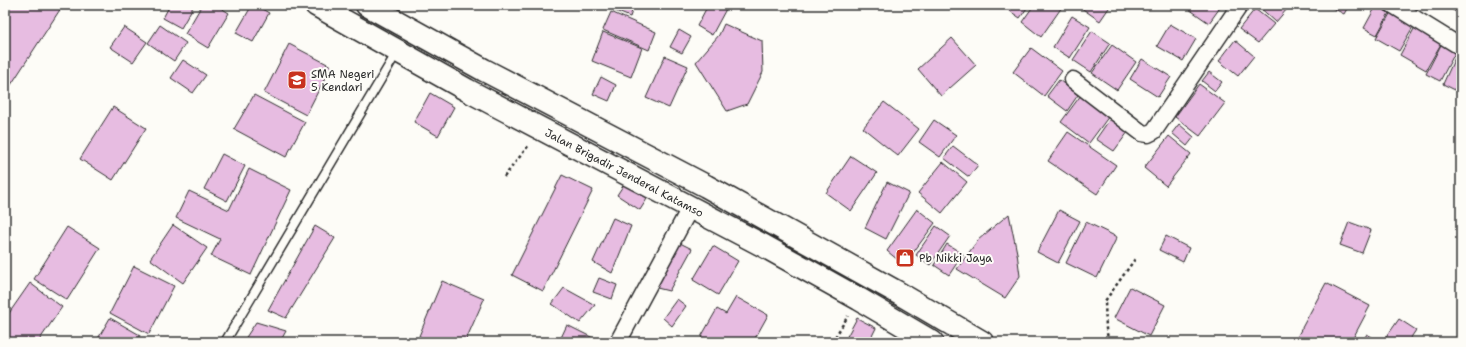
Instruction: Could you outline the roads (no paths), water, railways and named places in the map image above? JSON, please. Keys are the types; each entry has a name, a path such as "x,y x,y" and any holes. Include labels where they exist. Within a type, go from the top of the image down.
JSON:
{"main road":[{"name":"Jalan Brigadir Jenderal Katamso","path":"316,5 541,129 764,246 932,342"},
{"path":"367,5 484,70 746,208 982,342"}],"street":[{"path":"1073,80 1142,133 1148,134 1154,131 1240,5"},
{"path":"1393,5 1461,47"},
{"path":"618,342 690,208"}],"lane":[{"path":"225,342 398,51"}],"place":[{"name":"SMA Negeri 5 Kendari","path":"297,80"},
{"name":"Pb Nikki Jaya","path":"905,258"}]}
